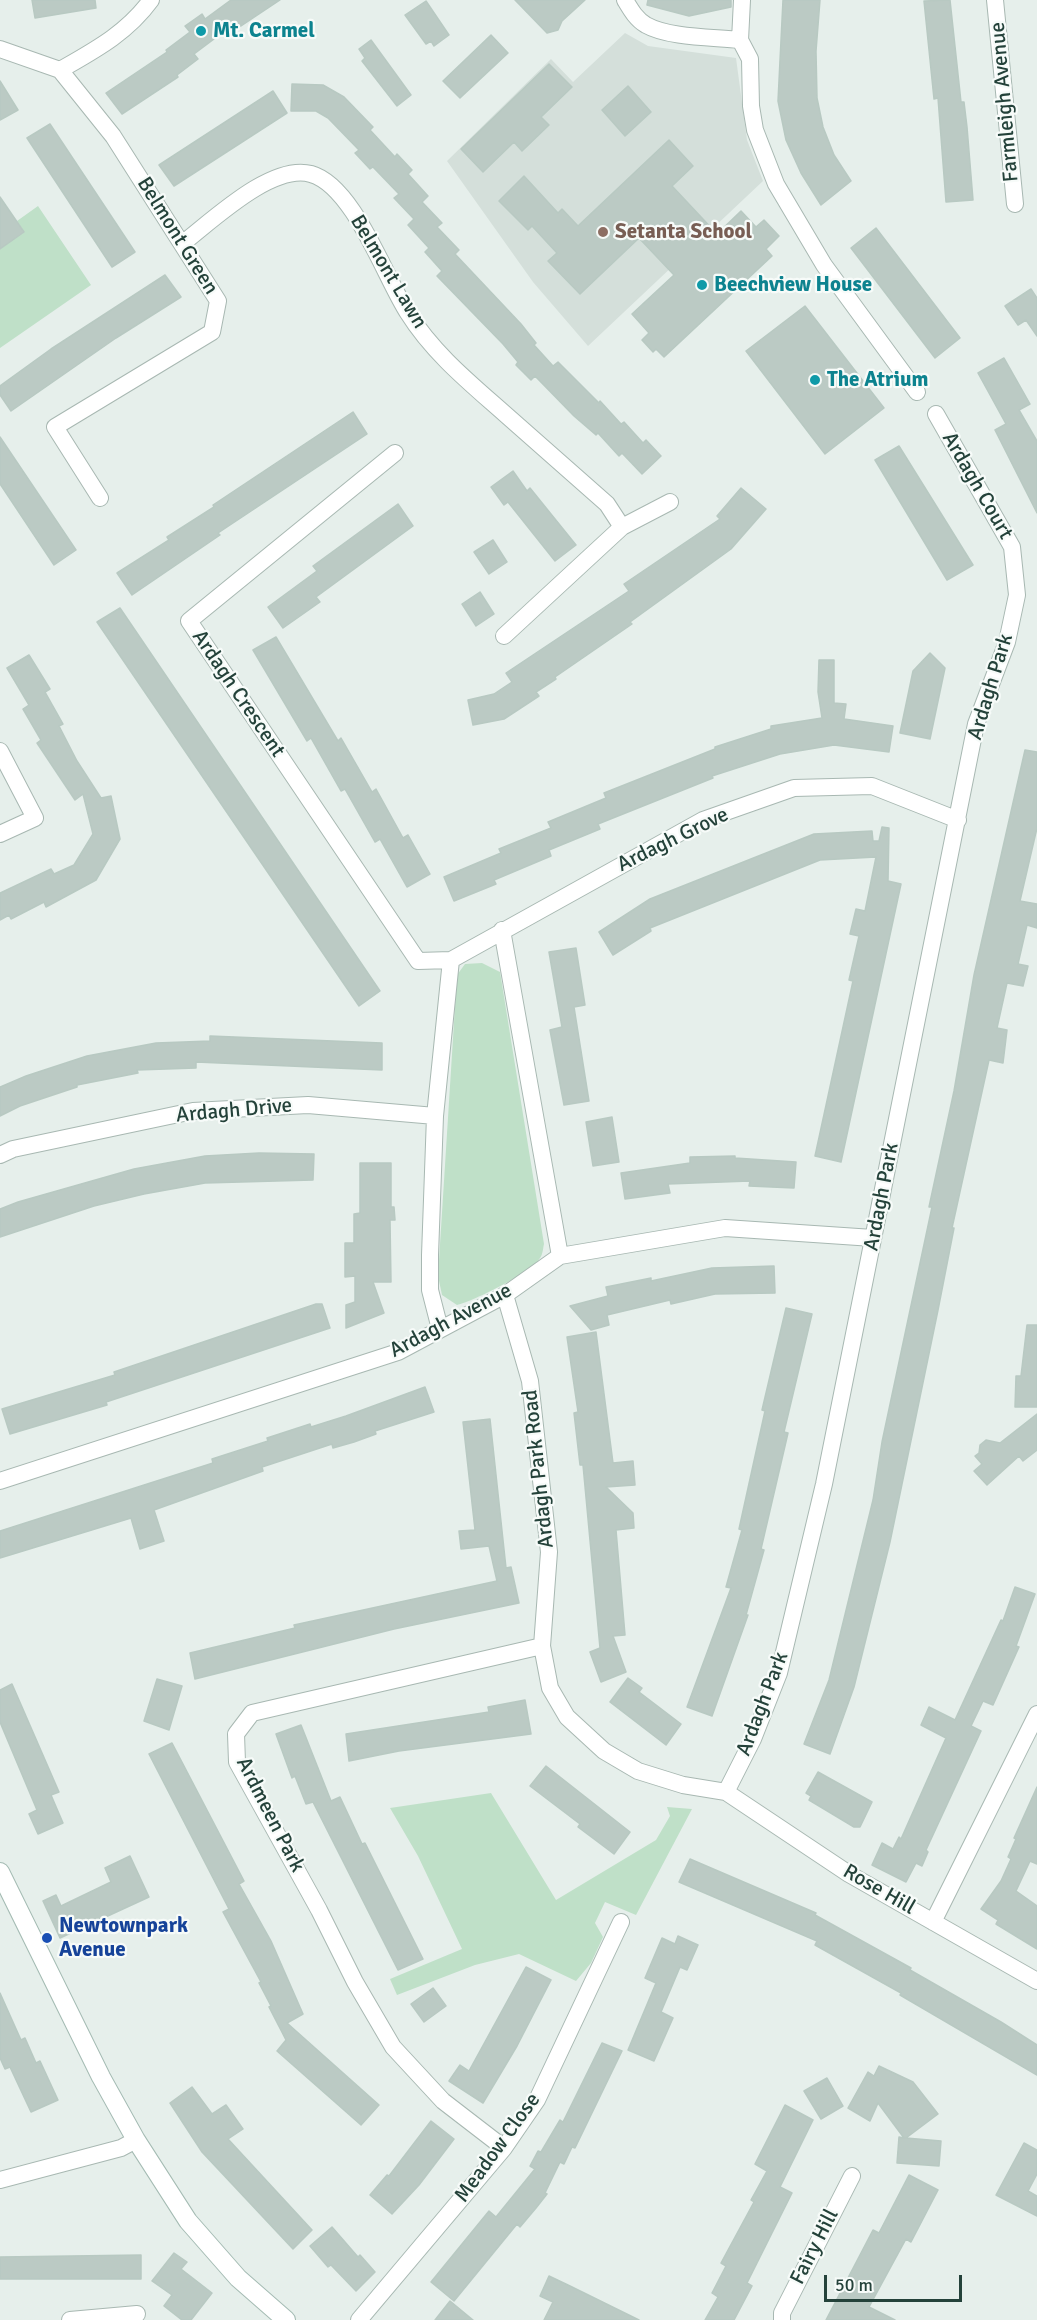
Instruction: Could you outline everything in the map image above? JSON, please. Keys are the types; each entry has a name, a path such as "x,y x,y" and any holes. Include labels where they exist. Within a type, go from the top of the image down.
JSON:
{"main road":[{"path":"0,1872 4,1892 136,2140 188,2221 238,2278 286,2320"}],"street":[{"path":"0,49 60,70 118,36 138,17 151,0"},
{"path":"625,0 636,17 647,26 663,32 740,40"},
{"path":"742,0 740,40 750,59 751,106 755,130 776,184 824,265 916,392"},
{"name":"Farmleigh Avenue","path":"995,0 1015,204"},
{"name":"Belmont Green","path":"60,70 113,136 218,301 212,332 55,427 100,498"},
{"name":"Belmont Lawn","path":"183,243 269,179 295,172 312,174 336,191 362,224 408,313 447,363 607,504 622,527"},
{"name":"Ardagh Court","path":"936,414 1012,547 1017,595"},
{"name":"Ardagh Crescent","path":"395,453 189,621 418,961 451,960"},
{"path":"504,636 622,527 670,502"},
{"name":"Ardagh Park","path":"726,1792 753,1739 779,1673 824,1484 976,724 1006,642 1017,595"},
{"path":"0,751 35,818 0,834"},
{"name":"Ardagh Grove","path":"451,960 703,820 794,788 872,786 958,820"},
{"path":"502,930 560,1256"},
{"path":"441,1329 430,1290 435,1116 451,960"},
{"name":"Ardagh Drive","path":"0,1155 13,1149 193,1111 308,1105 435,1116"},
{"name":"Ardagh Avenue","path":"0,1481 398,1352 505,1295 560,1256 725,1228 873,1238"},
{"name":"Ardagh Park Road","path":"505,1295 530,1381 548,1541 542,1646 550,1688 567,1717 604,1751 638,1771 683,1785 726,1792"},
{"name":"Ardmeen Park","path":"504,2148 443,2101 393,2047 355,1982 319,1910 237,1762 236,1734 252,1713 542,1646"},
{"path":"933,1922 1035,1722"},
{"name":"Rose Hill","path":"726,1792 849,1875 1037,1981"},
{"name":"Meadow Close","path":"359,2320 504,2148 537,2100 621,1922"},
{"path":"0,2180 121,2148 136,2140"},
{"name":"Fairy Hill","path":"782,2320 782,2313 852,2176"},
{"path":"70,2320 136,2314"}],"shaded area":[{"name":"Setanta School","path":"625,33 648,46 736,58 747,140 763,181 588,346 533,282 447,161 551,59 573,82"}],"green space":[{"path":"38,206 91,285 0,348 0,249 24,232 17,221"},
{"path":"482,963 500,972 544,1244 540,1258 526,1271 489,1292 457,1305 442,1295 438,1276 457,975 465,964"},
{"path":"491,1793 556,1900 656,1840 670,1816 667,1807 692,1809 636,1915 605,1902 595,1923 603,1937 591,1963 576,1981 519,1954 475,1965 397,1995 390,1979 462,1949 418,1856 390,1808"}],"building":[{"path":"32,0 95,0 96,8 35,18"},
{"path":"231,0 280,0 229,34 226,30 194,54 198,59 177,75 178,77 122,114 106,93 167,52 166,50 190,32 185,26 202,14 205,19"},
{"path":"515,0 585,0 562,21 558,30 547,33"},
{"path":"648,0 731,0 731,7 689,16 647,5"},
{"path":"783,0 820,0 816,51 817,98 823,127 834,155 851,181 821,205 801,173 786,140 778,101"},
{"path":"950,0 961,102 964,102 967,127 973,200 946,202 938,98 934,99 924,1"},
{"path":"426,1 449,35 434,46 431,41 426,44 405,15"},
{"path":"491,35 508,53 460,98 443,81"},
{"path":"371,40 411,95 397,106 362,61 365,58 359,49"},
{"path":"549,64 572,87 541,117 549,125 522,151 514,142 483,172 461,149"},
{"path":"0,81 18,110 0,120"},
{"path":"292,84 323,85 344,97 373,127 370,130 395,157 397,154 412,170 408,174 428,196 422,202 442,223 437,227 459,250 455,254 521,324 536,343 534,345 553,366 558,362 621,424 624,422 643,443 646,440 661,456 642,474 622,453 619,456 598,433 596,435 574,416 535,376 531,380 516,365 518,362 503,344 437,276 442,271 425,252 429,248 408,225 414,219 394,198 399,194 373,167 370,169 355,153 359,150 328,118 316,111 291,111"},
{"path":"628,86 651,112 625,136 602,110"},
{"path":"273,91 287,113 174,186 159,165"},
{"path":"50,124 135,252 112,267 27,138"},
{"path":"669,140 693,166 672,186 717,234 741,211 756,227 764,220 779,236 766,249 772,256 664,357 656,349 653,352 642,340 649,333 632,314 674,275 639,238 580,294 548,261 557,253 532,226 528,230 499,201 524,176 558,213 562,209 578,226"},
{"path":"0,197 24,232 0,249"},
{"path":"876,228 960,338 935,358 851,248"},
{"path":"165,275 181,297 116,338 11,411 0,395 0,386 51,349"},
{"path":"1031,289 1037,298 1037,336 1026,320 1018,325 1005,306"},
{"name":"The Atrium","path":"805,306 884,408 825,454 746,351"},
{"path":"1004,358 1030,404 1019,410 1037,441 1037,513 995,430 1006,424 978,373"},
{"path":"353,412 367,434 218,533 220,535 132,595 117,573 169,540 167,537 214,507 213,505"},
{"path":"0,437 76,550 54,565 0,484"},
{"path":"899,446 973,565 947,580 875,460"},
{"path":"513,471 527,491 530,488 576,545 555,561 508,502 504,505 491,487"},
{"path":"741,488 766,509 731,549 630,622 632,624 555,677 556,679 536,692 539,696 504,719 473,725 468,700 494,694 512,682 506,673 629,591 624,584 720,519 717,516"},
{"path":"398,504 413,526 316,597 320,602 283,628 268,607 317,571 313,566"},
{"path":"493,540 507,562 489,574 474,552"},
{"path":"480,592 494,614 476,626 462,604"},
{"path":"120,608 380,991 359,1006 97,622"},
{"path":"276,637 338,741 341,738 372,792 376,789 403,838 408,835 430,874 407,887 380,839 375,842 345,789 341,791 311,738 307,741 253,650"},
{"path":"930,653 945,668 930,739 900,733 913,671"},
{"path":"29,655 50,689 45,692 63,724 59,726 77,761 101,798 111,796 120,839 96,880 46,907 44,902 11,919 9,915 0,920 0,893 51,869 54,874 74,865 93,834 83,794 75,800 37,743 41,740 23,709 29,705 7,668"},
{"path":"819,660 834,660 834,703 846,704 844,719 893,726 889,752 834,745 780,754 712,776 713,778 598,824 600,829 549,850 551,856 494,880 496,884 454,901 444,877 501,853 499,849 551,828 548,822 606,798 604,793 715,749 715,747 771,729 771,726 822,718 818,692"},
{"path":"1025,750 1037,752 1037,828 1020,901 1037,904 1037,928 1027,925 1018,964 1028,966 1023,986 1007,983 997,1028 1007,1030 1003,1063 989,1060 952,1228 954,1228 938,1310 890,1542 854,1687 830,1754 804,1744 829,1680 873,1500 882,1442 932,1207 929,1207 954,1091 974,975"},
{"path":"882,827 889,828 888,881 901,884 841,1162 815,1156 853,981 849,980 859,936 850,934 856,909 865,911 876,857 820,860 650,928 651,931 613,955 599,932 650,899 814,834 872,831 873,841 879,841"},
{"path":"576,948 585,1005 574,1007 589,1101 564,1105 550,1030 562,1027 549,952"},
{"path":"210,1036 382,1043 382,1070 196,1062 196,1068 137,1070 138,1073 77,1085 77,1087 20,1106 0,1116 0,1087 26,1076 87,1056 156,1043 210,1041"},
{"path":"612,1117 619,1162 593,1166 586,1122"},
{"path":"259,1153 314,1154 313,1180 205,1183 144,1194 94,1206 0,1237 0,1209 18,1202 134,1169 205,1156"},
{"path":"735,1156 735,1158 796,1162 794,1188 749,1186 750,1181 668,1184 670,1193 625,1199 621,1173 690,1163 690,1157"},
{"path":"360,1163 391,1163 391,1207 394,1207 395,1220 390,1220 391,1282 373,1282 384,1313 346,1328 346,1305 355,1302 355,1276 345,1277 345,1243 354,1243 354,1214 360,1213"},
{"path":"774,1266 775,1293 715,1294 671,1304 670,1300 607,1315 609,1325 591,1330 570,1306 608,1296 606,1287 651,1278 651,1281 712,1268"},
{"path":"316,1304 322,1304 330,1328 106,1402 107,1405 10,1434 2,1409 115,1375 114,1372"},
{"path":"786,1308 812,1314 784,1432 788,1433 761,1549 764,1550 746,1615 748,1615 712,1716 687,1707 731,1588 726,1587 742,1530 739,1529 765,1411 762,1410"},
{"path":"1027,1325 1037,1325 1037,1407 1015,1407 1016,1376 1021,1376"},
{"path":"596,1332 613,1463 633,1461 635,1485 606,1487 633,1513 634,1528 616,1530 625,1635 613,1636 626,1672 601,1682 590,1652 600,1648 583,1465 580,1465 574,1413 578,1412 567,1337"},
{"path":"425,1387 434,1412 375,1431 376,1434 354,1442 333,1448 332,1444 262,1467 263,1471 154,1510 164,1541 140,1549 131,1518 0,1558 0,1531 213,1463 212,1459 268,1441 267,1438 310,1424 311,1427 346,1416"},
{"path":"1037,1414 1037,1450 1023,1461 1019,1456 987,1485 974,1471 982,1464 975,1456 979,1453 980,1445 986,1440 1000,1443"},
{"path":"490,1419 506,1568 511,1567 519,1603 394,1629 195,1679 190,1653 295,1628 294,1625 497,1581 489,1546 461,1549 459,1531 475,1530 463,1422"},
{"path":"1015,1587 1035,1594 1016,1646 1019,1647 993,1705 983,1701 971,1726 981,1731 926,1850 928,1852 922,1866 916,1863 906,1882 872,1865 882,1843 893,1849 899,1837 901,1839 946,1738 921,1725 929,1707 955,1720 1001,1620 1003,1621"},
{"path":"628,1678 642,1688 639,1692 681,1724 666,1745 610,1702"},
{"path":"157,1679 182,1686 169,1730 144,1721"},
{"path":"12,1684 59,1792 51,1795 63,1823 38,1834 29,1814 37,1810 0,1722 0,1690"},
{"path":"525,1700 531,1734 399,1751 349,1761 346,1734 489,1712 488,1707"},
{"path":"301,1725 331,1801 340,1797 362,1844 365,1843 423,1959 398,1970 313,1802 306,1804 295,1776 292,1778 276,1734"},
{"path":"172,1743 244,1881 239,1884 271,1941 303,2014 287,2023 379,2105 361,2125 277,2051 286,2040 269,2007 271,2006 259,1983 261,1982 223,1912 229,1909 149,1754"},
{"path":"546,1766 630,1832 614,1854 578,1827 580,1824 530,1786"},
{"path":"818,1772 872,1802 860,1827 854,1827 809,1800 811,1796 806,1793"},
{"path":"1037,1787 1037,1864 1030,1861 1016,1891 1037,1906 1037,1949 996,1924 998,1920 981,1909 1001,1881 1011,1859 1008,1857 1016,1839 1014,1838"},
{"path":"130,1856 149,1897 60,1938 43,1901 56,1895 61,1906 111,1882 105,1868"},
{"path":"690,1859 816,1913 815,1915 911,1968 910,1970 1001,2022 1037,2045 1037,2075 900,1995 901,1993 815,1945 817,1941 679,1882"},
{"path":"678,1936 698,1945 687,1970 680,1967 661,2012 673,2018 654,2061 628,2050 656,1983 645,1978 662,1938 675,1944"},
{"path":"526,1967 551,1980 517,2046 483,2103 449,2081 460,2065 469,2071"},
{"path":"433,1988 446,2006 424,2022 411,2004"},
{"path":"0,1993 21,2040 25,2038 36,2063 40,2061 58,2100 31,2112 10,2067 5,2069 0,2058"},
{"path":"602,2043 622,2051 575,2148 572,2147 564,2164 560,2162 545,2193 547,2194 536,2208 520,2227 517,2224 454,2301 431,2282 489,2211 496,2217 535,2169 530,2166 560,2120 563,2122"},
{"path":"879,2066 913,2082 938,2114 906,2138 941,2141 939,2166 897,2163 899,2137 904,2138 878,2103 870,2121 848,2108 868,2072 874,2076"},
{"path":"827,2078 843,2106 821,2119 804,2091"},
{"path":"192,2087 212,2114 226,2105 243,2129 228,2139 312,2230 293,2249 202,2152 170,2103"},
{"path":"785,2105 813,2120 780,2187 792,2193 747,2283 752,2286 734,2320 705,2320 718,2297 712,2293 726,2266 721,2263 754,2202 751,2200 767,2171 755,2164"},
{"path":"431,2121 454,2139 419,2185 392,2214 370,2195 387,2175 389,2176"},
{"path":"1024,2143 1037,2150 1037,2174 1028,2191 1037,2196 1037,2216 996,2195"},
{"path":"909,2175 938,2190 911,2242 906,2239 869,2307 895,2320 826,2320 873,2230 879,2233"},
{"path":"332,2227 358,2257 360,2255 375,2272 356,2291 331,2265 328,2267 310,2246"},
{"path":"174,2253 187,2262 181,2269 212,2293 191,2320 182,2320 164,2306 172,2295 152,2281"},
{"path":"141,2255 141,2279 0,2279 0,2257"},
{"path":"549,2276 639,2320 544,2320 553,2302 540,2296"},
{"path":"450,2301 473,2320 435,2320"}],"place":[{"name":"Mt. Carmel","path":"201,31"},
{"name":"Setanta School","path":"603,232"},
{"name":"Beechview House","path":"702,285"},
{"name":"The Atrium","path":"815,380"},
{"name":"Newtownpark Avenue","path":"47,1938"}]}
